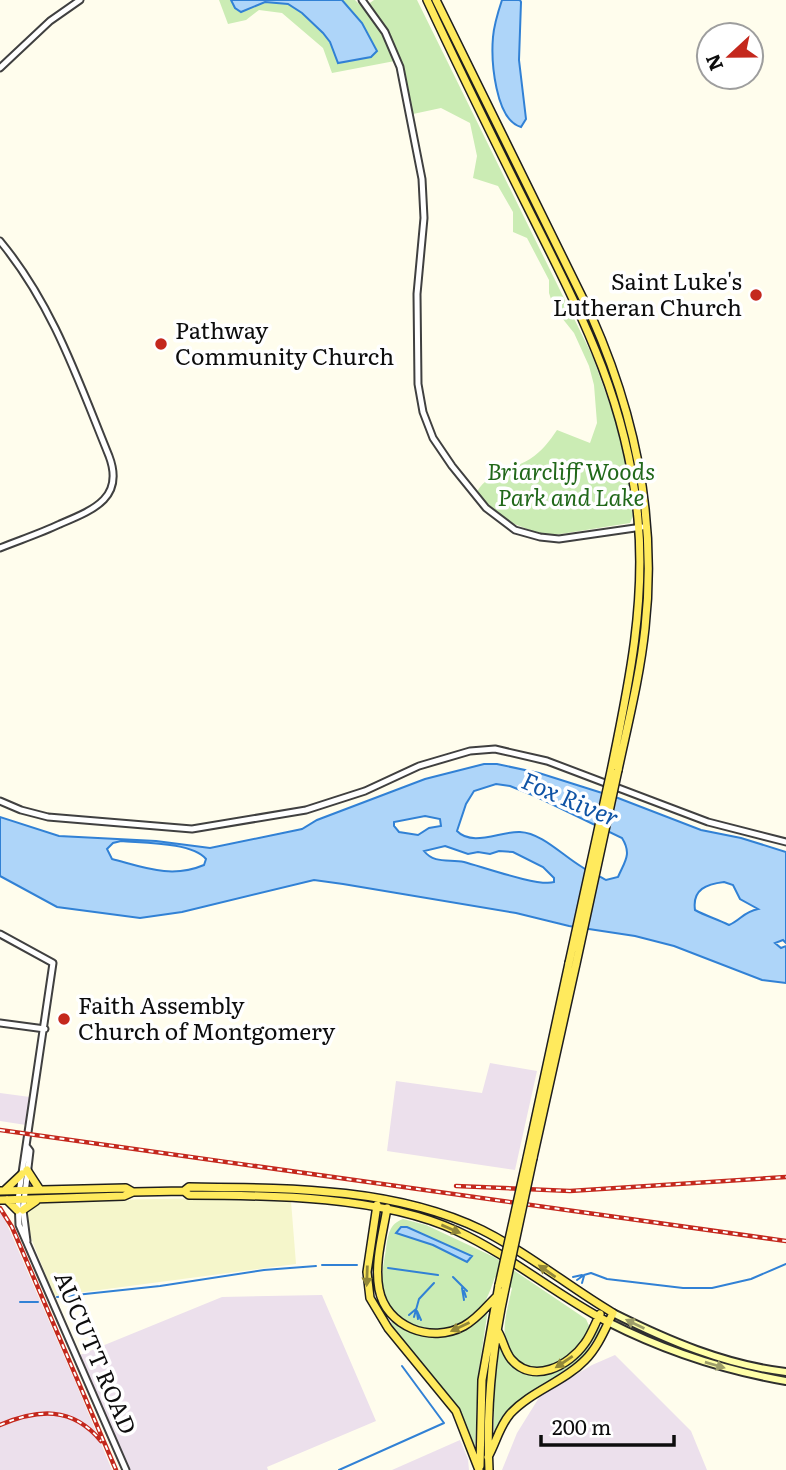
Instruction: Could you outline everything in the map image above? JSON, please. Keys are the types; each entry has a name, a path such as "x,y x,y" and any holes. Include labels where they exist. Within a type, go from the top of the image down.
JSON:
{"main road":[{"path":"427,0 595,345 613,393 625,438 643,527"},
{"path":"436,0 605,345 634,437 647,598 640,662 502,1287 489,1399 489,1470"},
{"path":"2,1191 24,1172 40,1190"},
{"path":"2,1191 126,1188 132,1192"},
{"path":"3,1200 184,1191 189,1195 286,1196 433,1211 482,1230 604,1308 657,1334 717,1356 786,1372"},
{"path":"3,1200 20,1210 40,1199"},
{"path":"382,1205 378,1282 383,1303 395,1318 415,1330 443,1333 469,1323 496,1297 502,1287"},
{"path":"382,1205 430,1220 470,1237 599,1317 657,1345 723,1368 786,1381"},
{"path":"382,1205 366,1272 370,1298 388,1328 456,1412 480,1470"},
{"path":"480,1470 482,1380 496,1297"},
{"path":"497,1329 506,1352 515,1362 527,1369 540,1371 558,1367 576,1353 586,1341 604,1308"},
{"path":"488,1457 509,1415 519,1405 586,1360 613,1313"}],"street":[{"path":"0,68 50,22 80,0"},
{"path":"362,0 386,33 400,66 422,179 424,218 417,294 418,376 420,400 433,438 486,508 515,530 540,537 559,538 643,527"},
{"path":"0,242 30,280 48,312 77,377 113,471 111,487 97,507 0,548"},
{"path":"0,801 48,817 192,829 306,810 365,791 419,766 478,750 501,749 547,761 708,822 786,842"},
{"path":"0,934 53,963 20,1210"},
{"path":"0,1023 45,1029"},
{"name":"AUCUTT ROAD","path":"20,1210 27,1241 126,1470"}],"shaded area":[{"path":"490,1063 537,1071 515,1170 387,1151 396,1081 482,1093"},
{"path":"0,1093 30,1097 26,1125 0,1121"},
{"path":"0,1208 75,1381 112,1470 0,1470"},
{"path":"322,1295 376,1421 267,1467 268,1470 130,1470 80,1355 222,1297"},
{"path":"615,1355 691,1431 707,1470 502,1470 517,1433 540,1396 592,1365"},
{"path":"460,1440 468,1459 469,1470 392,1470"}],"green space":[{"name":"Briarcliff Woods Park and Lake","path":"219,0 355,0 363,8 374,0 417,0 592,355 614,416 626,464 633,516 630,523 554,535 538,533 509,522 496,513 477,492 493,476 534,456 557,430 590,443 597,423 594,385 589,366 574,333 554,308 549,293 549,280 527,238 513,232 513,212 498,186 473,178 477,156 470,123 441,108 413,114 400,60 332,73 323,48 282,13 259,10 246,20 228,24"},
{"path":"430,0 433,0 585,309 613,380 633,455 611,379 593,332"},
{"path":"214,1198 291,1201 296,1264 54,1296 28,1230 26,1216 29,1210 45,1201"},
{"path":"403,1219 426,1225 494,1257 586,1319 590,1328 585,1337 570,1354 553,1365 533,1367 518,1361 510,1352 505,1337 512,1288 495,1277 480,1309 459,1325 433,1330 408,1323 397,1315 389,1304 382,1280 389,1235 392,1227"},
{"path":"488,1309 478,1376 475,1448 461,1416 389,1325 392,1322 411,1332 442,1336"},
{"path":"598,1326 601,1328 583,1357 531,1394 494,1436 494,1389 500,1342 516,1367 559,1369"}],"water":[{"path":"231,0 342,0 362,23 377,51 371,57 338,63 330,42 323,33 288,4 265,2 241,12"},
{"path":"502,0 521,2 519,60 526,119 521,127 512,122 505,113 496,88 493,37"},
{"name":"Fox River","path":"484,764 497,764 539,773 618,798 701,830 741,838 786,852 786,943 783,940 775,943 781,948 786,946 786,983 762,980 674,946 635,936 569,926 516,913 314,880 182,912 140,918 57,907 0,876 0,817 59,836 156,841 210,848 302,829 317,820 425,779","holes":["496,784 510,786 622,838 627,853 618,877 606,880 528,833 512,832 479,838 463,836 457,831 466,804 474,791","425,816 440,819 441,826 429,828 418,835 399,832 394,822","121,841 179,846 199,853 206,859 204,865 192,869 157,870 112,859 107,849 113,843","445,846 468,854 513,852 543,867 554,878 554,882 536,882 428,855 424,851","724,882 733,885 740,899 758,909 729,925 695,910 698,892 712,884"]},
{"path":"401,1227 407,1227 472,1256 467,1262 433,1245 396,1233"}],"waterway":[{"path":"577,1280 591,1273 607,1279 683,1288 712,1288 751,1279 786,1264"},
{"path":"322,1265 357,1265"},
{"path":"57,1297 160,1286 264,1270 316,1266"},
{"path":"388,1268 438,1275"},
{"path":"573,1277 582,1275"},
{"path":"582,1283 584,1276"},
{"path":"453,1277 467,1291"},
{"path":"414,1317 419,1299 434,1283"},
{"path":"462,1288 464,1300"},
{"path":"464,1291 466,1297"},
{"path":"20,1302 38,1302"},
{"path":"409,1315 416,1309"},
{"path":"417,1311 421,1320"},
{"path":"417,1313 418,1319"},
{"path":"339,1470 444,1423 402,1366"}],"railway":[{"path":"0,1130 786,1241"},
{"path":"456,1186 570,1191 786,1177"},
{"path":"0,1208 12,1227 116,1470"},
{"path":"0,1425 28,1416 54,1414 78,1421 101,1441"}],"place":[{"name":"Saint Luke's Lutheran Church","path":"756,295"},
{"name":"Pathway Community Church","path":"161,344"},
{"name":"Faith Assembly Church of Montgomery","path":"64,1019"}]}
